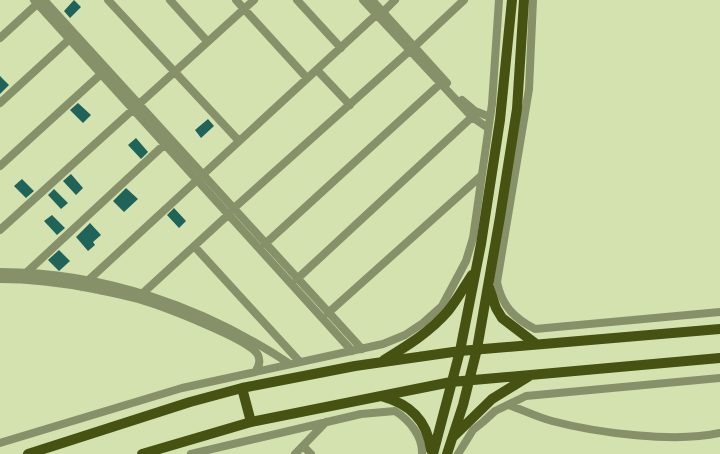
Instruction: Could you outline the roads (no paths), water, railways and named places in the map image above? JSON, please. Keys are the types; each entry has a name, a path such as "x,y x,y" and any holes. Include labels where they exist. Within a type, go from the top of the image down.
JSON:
{"main road":[{"path":"432,454 460,351 476,270 500,120 512,0"},
{"path":"447,454 470,380 488,285 517,109 524,0"},
{"path":"381,362 422,336 436,324 448,311 476,270"},
{"path":"488,285 496,308 502,318 536,344"},
{"path":"28,454 190,402 242,388 381,362 477,349 720,329"},
{"path":"142,454 251,422 377,395 451,382 720,358"},
{"path":"452,438 492,399 532,374"},
{"path":"242,388 251,422"},
{"path":"377,395 401,403 417,415 424,424 430,439 432,454"}],"street":[{"path":"108,0 239,141"},
{"path":"170,0 207,41"},
{"path":"236,0 307,78"},
{"path":"0,230 254,0"},
{"path":"298,0 341,48"},
{"path":"363,0 380,13"},
{"path":"372,0 380,13 412,49 465,103 475,111 490,117"},
{"path":"81,287 307,78 395,0"},
{"path":"142,293 412,49 464,0"},
{"path":"0,443 182,388 362,350 405,335 423,323 442,306 466,261 473,238 490,117 499,0"},
{"path":"533,0 529,89 497,282 504,304 523,322 535,329 720,312"},
{"path":"0,38 38,1 72,36 200,177 352,351"},
{"path":"72,36 101,74 136,107 165,144 200,177"},
{"path":"0,103 72,36"},
{"path":"412,49 440,84 472,118 488,128"},
{"path":"317,70 350,105"},
{"path":"0,166 101,74"},
{"path":"265,244 440,84"},
{"path":"298,279 472,118"},
{"path":"26,273 165,144"},
{"path":"328,313 481,176"},
{"path":"231,212 265,244 362,350"},
{"path":"194,246 300,362"},
{"path":"0,272 26,273 88,280 142,293 204,315 268,350 290,364"},
{"path":"0,279 28,280 81,287 138,299 200,323 245,344 254,350 258,356 259,367 255,372"},
{"path":"458,454 473,430 495,411 526,396 720,378"},
{"path":"509,405 550,421 592,430 675,436 720,433"},
{"path":"193,438 194,453 362,414 395,411 411,424 420,441 422,454"},
{"path":"295,454 326,422"},
{"path":"303,446 311,454"}]}
